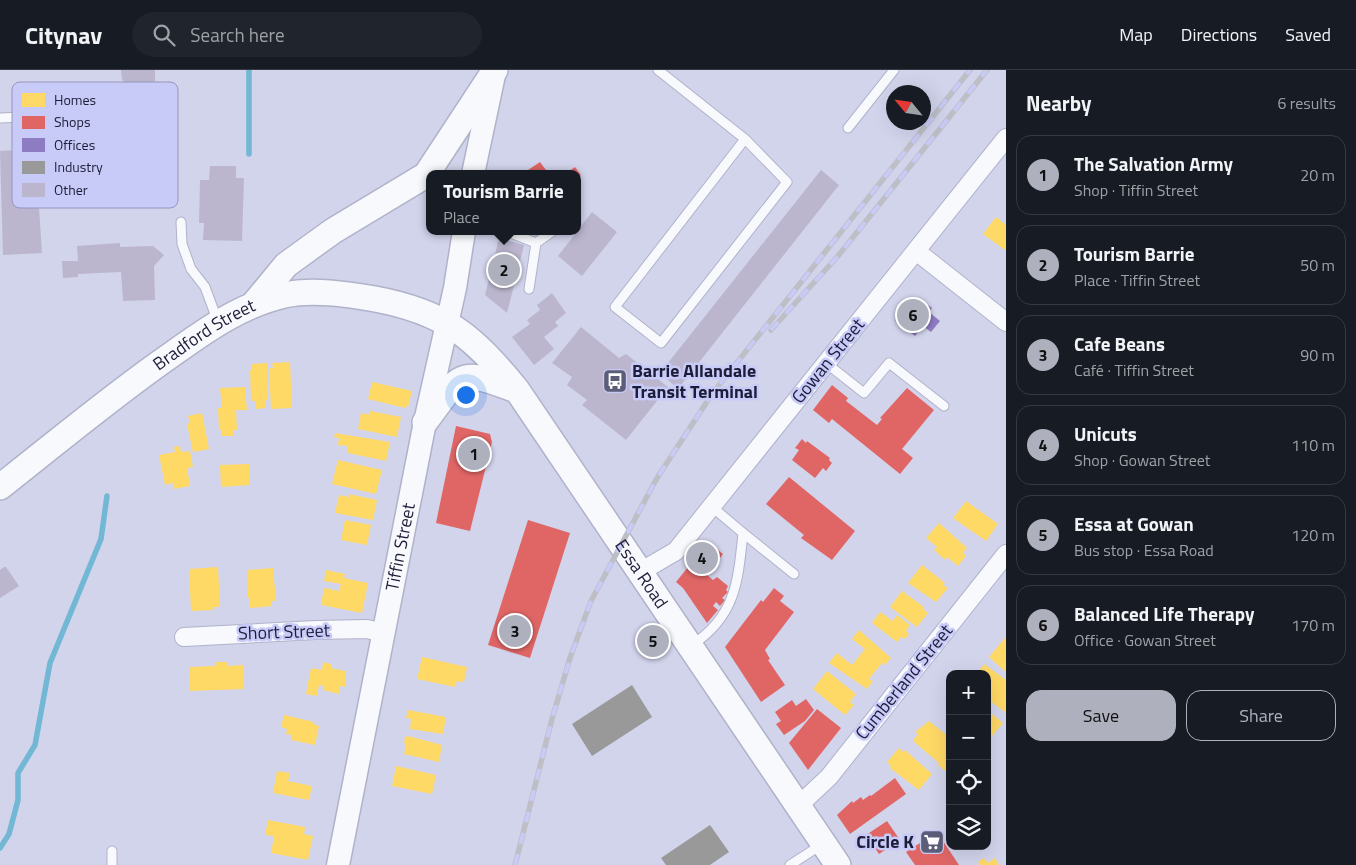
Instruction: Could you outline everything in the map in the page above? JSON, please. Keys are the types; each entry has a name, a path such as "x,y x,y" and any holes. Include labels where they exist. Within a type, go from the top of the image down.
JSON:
{"main road":[{"path":"429,170 495,70"},
{"path":"253,305 286,265 334,231 426,175"},
{"name":"Bradford Street","path":"0,487 136,379 218,322 253,305 286,295 322,293 347,295 410,307 446,321"},
{"name":"Essa Road","path":"446,321 492,359 517,390 838,865"},
{"path":"425,422 456,381 469,376 484,377 517,390"}],"street":[{"path":"474,170 495,70"},
{"name":"Gowan Street","path":"640,572 676,551 1006,138"},
{"name":"Tiffin Street","path":"338,865 425,422 446,321 455,288 463,235"},
{"path":"916,251 1006,322"},
{"name":"Cumberland Street","path":"798,806 829,777 1006,554"},
{"name":"Short Street","path":"184,637 316,630 367,630 384,633"}],"lane":[{"path":"658,70 745,139 787,182 661,343 615,307 745,139"},
{"path":"848,128 894,70"},
{"path":"181,222 182,244 191,269 205,288 218,322"},
{"path":"516,235 536,243"},
{"path":"529,290 536,243 548,235"},
{"path":"826,363 864,393 889,363 944,406"},
{"path":"711,506 794,574"},
{"path":"690,646 708,634 730,606 736,586 744,533"},
{"path":"790,865 824,844"},
{"path":"112,850 112,865"}],"building: Homes":[{"path":"996,217 1006,225 1005,250 983,234"},
{"path":"290,362 292,408 271,409 269,368 273,368 272,363"},
{"path":"267,363 268,400 265,400 266,408 256,409 256,401 251,401 251,364"},
{"path":"372,382 412,391 408,407 405,406 405,408 368,399"},
{"path":"245,387 247,410 236,410 237,430 233,430 234,436 222,436 222,430 219,430 218,408 222,408 220,388"},
{"path":"370,411 401,417 397,437 358,429 361,413 370,415"},
{"path":"202,413 209,449 193,452 187,424 190,423 188,416"},
{"path":"335,433 390,442 386,461 348,453 347,446 338,445 339,438 334,437"},
{"path":"180,446 181,452 190,451 193,467 187,468 190,486 174,489 173,483 165,485 159,455 175,452 174,447"},
{"path":"338,460 382,470 376,494 332,484"},
{"path":"249,464 250,485 221,487 220,465"},
{"path":"349,494 377,500 373,520 335,513 339,495 349,497"},
{"path":"966,501 998,524 986,541 953,518"},
{"path":"345,520 371,525 367,545 341,540"},
{"path":"939,523 967,548 963,553 966,556 958,566 947,557 945,560 934,550 937,547 926,538"},
{"path":"922,565 945,583 943,585 948,588 936,602 908,583"},
{"path":"218,567 220,607 213,607 213,610 191,611 189,569"},
{"path":"273,568 276,601 271,601 272,606 250,608 250,598 247,598 248,570"},
{"path":"326,570 345,574 344,578 368,583 362,613 321,605 324,588 339,591 341,584 324,581"},
{"path":"902,591 924,607 923,609 928,613 917,627 890,607"},
{"path":"880,612 893,621 897,615 910,625 906,631 909,634 905,639 901,637 897,642 872,623"},
{"path":"859,630 891,658 885,665 882,663 869,679 873,681 867,689 829,663 837,653 852,665 865,649 852,639"},
{"path":"1006,639 1006,672 989,657"},
{"path":"422,657 467,667 464,682 457,681 455,687 417,679"},
{"path":"215,662 227,662 227,666 243,665 243,689 190,691 189,667 215,666"},
{"path":"323,662 331,664 331,668 345,671 345,687 340,686 339,694 323,690 323,686 319,685 317,696 306,694 311,668 322,670"},
{"path":"984,664 1006,680 1005,712 991,702 991,670 980,670"},
{"path":"827,671 856,694 850,702 854,705 845,715 813,689"},
{"path":"408,710 446,717 443,734 410,729 411,719 406,718"},
{"path":"991,713 1003,723 991,737"},
{"path":"284,715 314,722 313,724 319,726 315,745 291,740 292,735 286,734 287,729 281,727"},
{"path":"929,721 946,735 946,772 938,765 939,763 913,741 918,734 915,732"},
{"path":"408,736 442,745 439,762 404,754 405,737"},
{"path":"899,748 903,752 905,750 932,774 919,790 890,768 891,766 887,762"},
{"path":"396,766 436,775 432,794 392,786"},
{"path":"277,771 290,773 288,781 312,786 309,800 273,793"},
{"path":"268,820 305,827 304,834 313,836 308,860 271,853 274,836 265,835"},
{"path":"984,858 988,863 995,858 999,865 980,865 978,862"}],"building: Shops":[{"path":"540,162 546,170 528,170"},
{"path":"832,385 848,398 846,401 877,425 882,419 880,418 907,388 934,410 902,449 913,458 900,474 832,419 829,423 813,410"},
{"path":"456,426 490,434 492,442 470,531 436,523"},
{"path":"802,439 830,458 829,460 832,463 826,471 823,468 815,478 792,460 799,450 795,448"},
{"path":"789,477 855,531 832,560 801,538 804,535 766,504"},
{"path":"528,520 570,533 530,658 488,645"},
{"path":"708,542 723,554 707,575 713,580 717,577 728,586 726,590 728,592 722,598 725,600 720,606 716,602 713,606 718,610 707,623 683,588 676,582"},
{"path":"774,588 784,596 780,601 794,612 765,650 770,659 768,660 785,685 761,702 725,647 761,600 763,602"},
{"path":"806,699 814,710 805,721 784,735 776,724 781,721 775,712 792,700 796,706"},
{"path":"817,709 841,728 808,770 789,743"},
{"path":"895,778 906,794 850,834 837,815 852,801 853,803 861,797 863,800 871,796"},
{"path":"887,821 900,840 879,854 866,835"},
{"name":"Circle K","path":"937,832 946,846 946,850 949,850 959,865 915,865 906,852"}],"building: Offices":[{"path":"919,298 932,308 929,312 940,321 931,332 923,326 915,336 895,320 905,307 909,311"}],"building: Industry":[{"path":"632,685 652,717 592,756 572,724"},
{"path":"710,825 729,852 710,865 666,865 661,858"}],"building: Other":[{"path":"121,70 155,70 154,82 124,82"},
{"path":"12,150 12,208 39,208 42,253 3,255 0,151"},
{"path":"210,166 236,166 236,178 244,178 242,241 203,240 204,223 199,223 200,180 209,180"},
{"path":"821,170 839,185 678,389 660,373"},
{"path":"592,212 617,232 582,276 558,256 574,235 581,235 581,226"},
{"path":"499,238 524,245 507,313 485,295"},
{"path":"120,243 120,247 153,246 164,255 154,266 155,300 123,301 121,272 78,274 78,277 63,278 62,261 78,261 77,246"},
{"path":"552,293 566,313 555,322 558,326 544,337 554,349 534,365 512,337 530,324 527,320 540,310 537,305"},
{"name":"Barrie Allandale Transit Terminal","path":"581,327 619,358 626,354 668,387 626,440 582,405 587,400 567,385 572,377 552,363"},
{"path":"6,567 19,586 0,598 0,570"}],"waterway":[{"path":"249,70 249,154"},
{"path":"0,848 9,834 18,800 18,773 35,745 50,663 101,539 107,496"}],"railway":[{"path":"515,865 552,719 570,658 591,601 657,478 712,394 970,70"},
{"path":"771,330 838,256 987,70"}],"place":[{"name":"Tourism Barrie","path":"504,270"},
{"name":"Balanced Life Therapy","path":"913,315"},
{"name":"Barrie Allandale Transit Terminal","path":"615,381"},
{"name":"The Salvation Army","path":"474,454"},
{"name":"Unicuts","path":"702,558"},
{"name":"Cafe Beans","path":"515,631"},
{"name":"Essa at Gowan","path":"653,641"},
{"name":"Circle K","path":"932,842"}]}
